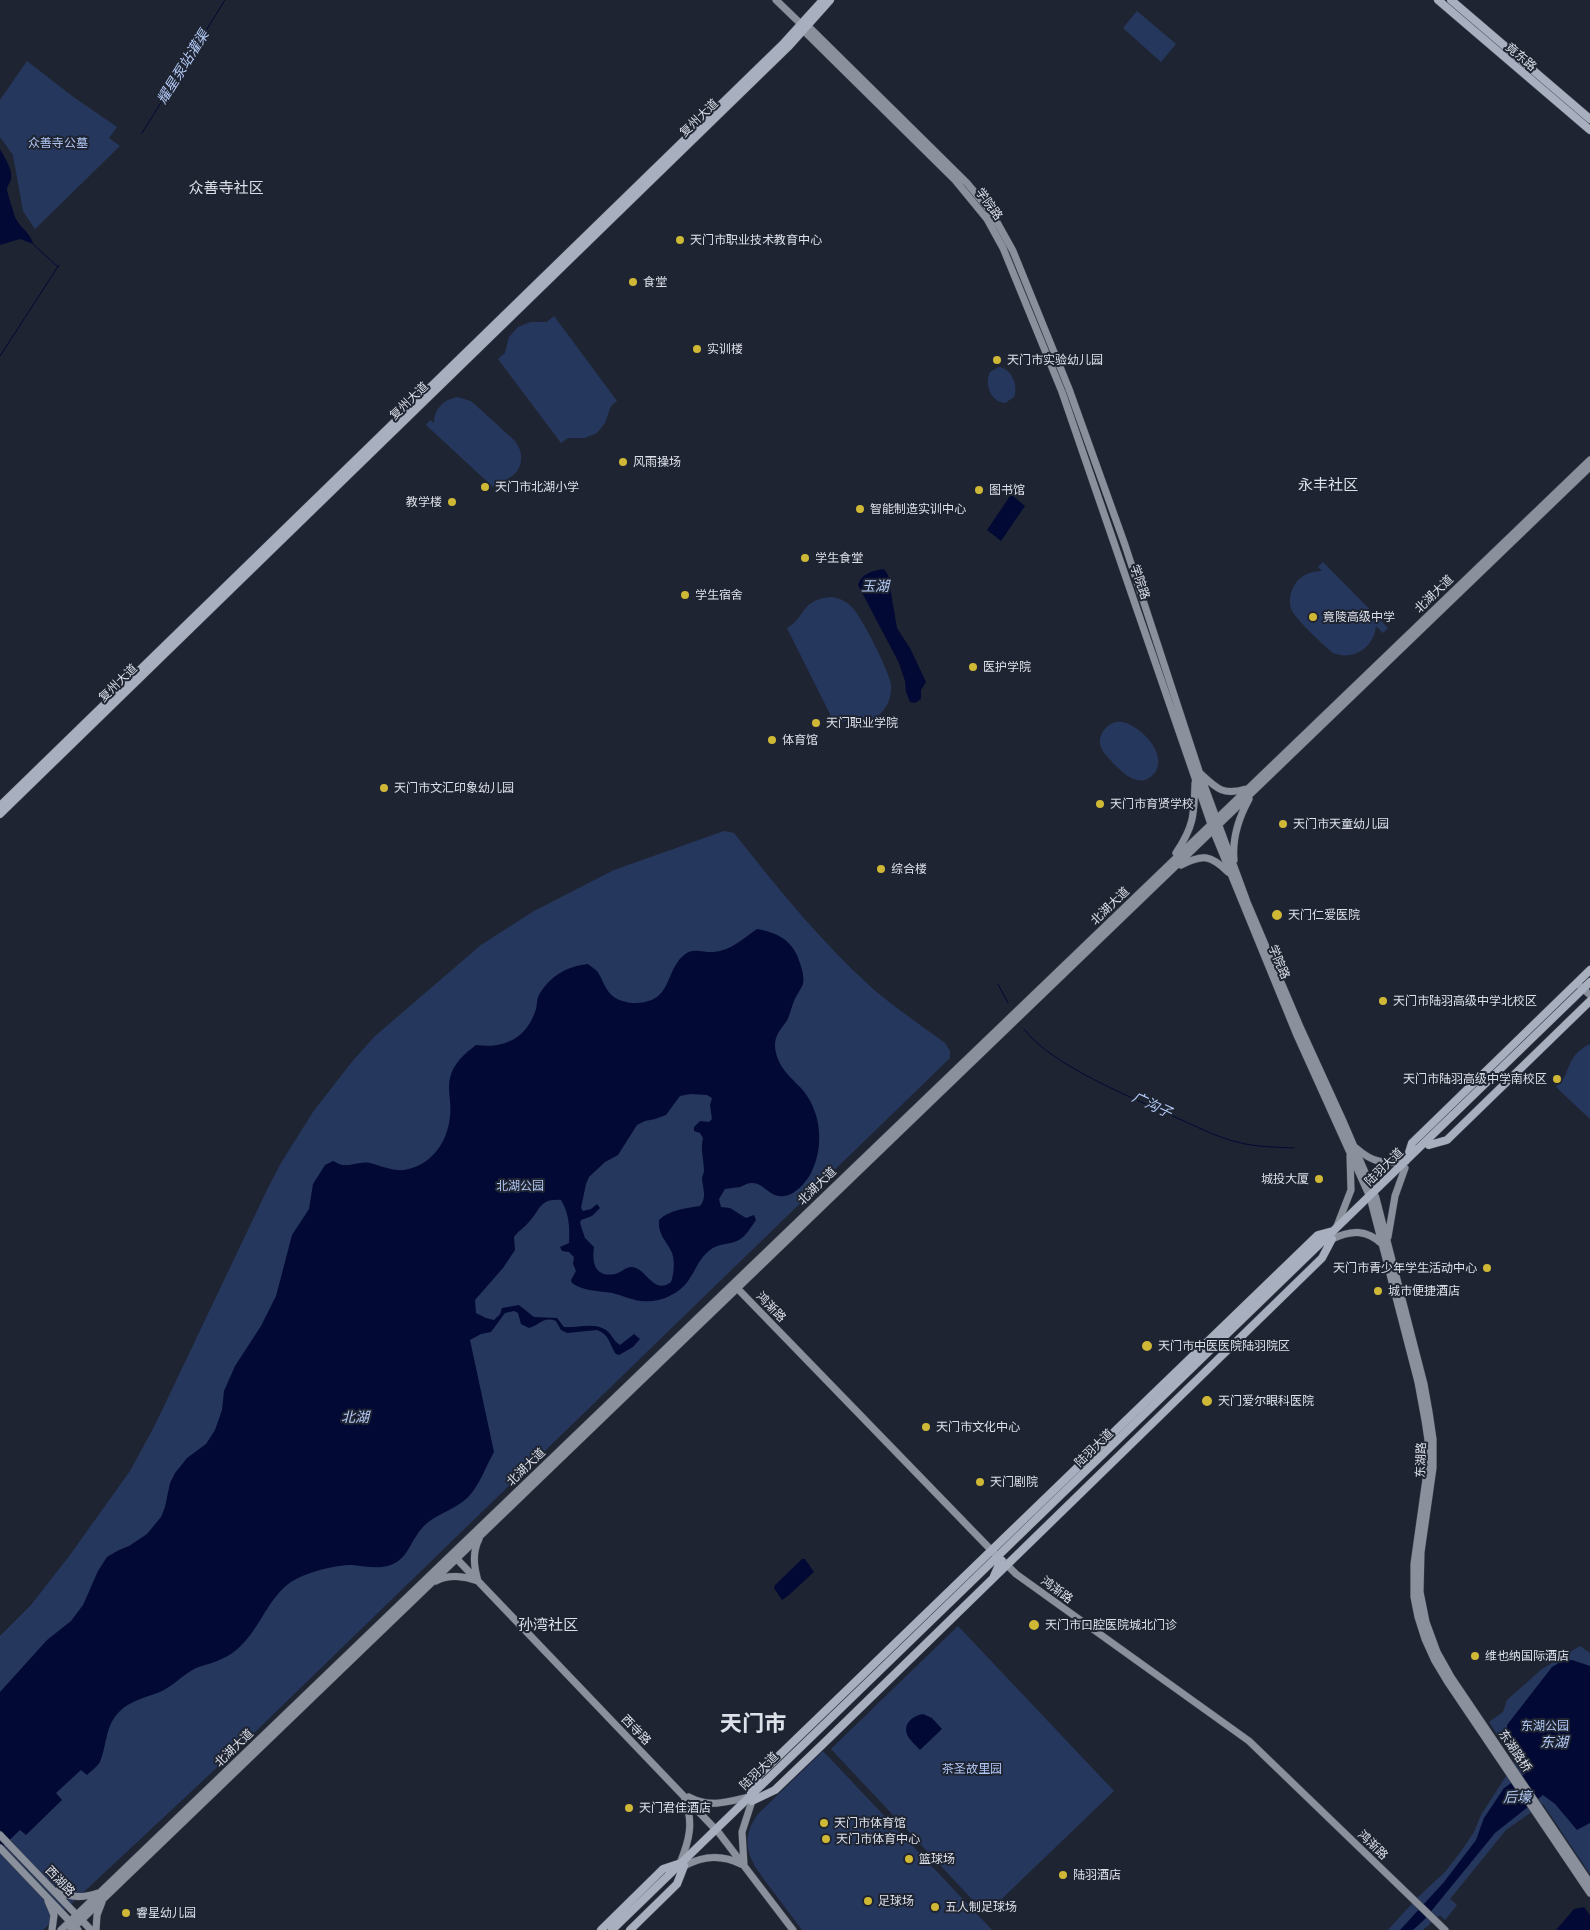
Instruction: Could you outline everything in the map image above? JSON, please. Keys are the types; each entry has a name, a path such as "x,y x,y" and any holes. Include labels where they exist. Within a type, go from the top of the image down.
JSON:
{"main road":[{"name":"学院路","path":"776,0 963,188 997,236 1062,392 1233,872 1373,1197"},
{"name":"复州大道","path":"0,806 804,27 823,0"},
{"name":"复州大道","path":"0,814 830,0"},
{"name":"竟东路","path":"1438,0 1590,130"},
{"name":"竟东路","path":"1451,0 1590,119"},
{"name":"北湖大道","path":"1251,790 1590,460"},
{"name":"北湖大道","path":"62,1930 73,1927 79,1917 1170,867 1590,467"},
{"path":"1198,776 1220,790 1232,792 1251,790 1235,836 1233,872 1208,858 1194,858 1170,867 1191,826 1198,776"},
{"path":"683,1794 706,1804 750,1799 775,1790 1322,1258 1332,1239 1352,1232 1369,1235 1385,1243 1395,1196 1412,1143 1585,989 1590,970"},
{"name":"陆羽大道","path":"750,1799 820,1728 997,1556 1429,1145 1590,982"},
{"path":"1429,1145 1447,1140 1590,1001"},
{"path":"1352,1148 1372,1160 1406,1165"},
{"path":"1335,1230 1351,1190 1352,1148"},
{"name":"陆羽大道","path":"612,1930 864,1692 997,1556 1318,1236 1335,1230 1373,1197"},
{"name":"东湖路","path":"1373,1197 1418,1382 1427,1429 1427,1472 1414,1564 1415,1605 1421,1628 1435,1661 1477,1721"},
{"name":"北湖大道","path":"102,1895 431,1584 454,1557 482,1535 735,1286"},
{"name":"鸿渐路","path":"735,1286 1007,1566 1249,1741 1445,1930"},
{"path":"431,1584 440,1579 457,1576 478,1581 474,1558 477,1544 482,1535"},
{"path":"744,1865 741,1843 742,1832 750,1799 759,1775 972,1570 997,1556"},
{"path":"992,1580 997,1556"},
{"name":"西寺路","path":"454,1557 717,1831 792,1930"},
{"path":"864,1692 881,1688"},
{"path":"820,1728 833,1703"},
{"name":"东湖路桥","path":"1477,1721 1562,1847"},
{"path":"630,1930 677,1884 691,1830 689,1810 683,1794"},
{"name":"西湖路","path":"0,1835 91,1930"},
{"path":"1562,1847 1590,1882"},
{"path":"1562,1847 1590,1893"},
{"name":"西湖路","path":"0,1848 73,1927"},
{"path":"601,1930 663,1869 712,1857 732,1860 744,1865"},
{"name":"陆羽大道","path":"619,1930 682,1865"},
{"path":"51,1887 65,1895 78,1897 102,1895 97,1915 96,1930"},
{"path":"44,1894 54,1915 52,1930"}],"green space":[{"path":"1137,11 1176,44 1161,62 1123,28"},
{"name":"众善寺公墓","path":"27,61 72,96 117,127 109,138 120,146 35,229 23,211 13,155 0,137 0,100"},
{"path":"554,316 617,401 611,406 605,423 597,433 585,438 568,438 561,443 498,359 505,353 509,337 518,327 531,322 547,322"},
{"path":"999,367 1010,374 1015,383 1014,397 1005,403 996,399 988,387 990,372"},
{"path":"457,397 471,401 514,440 520,449 521,459 518,469 511,477 493,487 426,425 430,420 434,423 434,418 440,406 448,400"},
{"path":"1323,562 1388,628 1383,633 1376,626 1371,641 1355,654 1341,655 1333,653 1317,639 1292,611 1290,598 1295,584 1307,574 1322,571 1318,567"},
{"path":"832,597 845,601 856,612 874,644 889,678 891,689 888,704 881,713 869,720 846,721 835,724 787,628 814,601"},
{"path":"1116,722 1124,722 1140,731 1154,746 1159,763 1151,777 1139,780 1128,776 1103,751 1100,745 1101,736 1108,726"},
{"name":"北湖公园","path":"724,831 734,833 800,913 853,970 872,988 945,1043 950,1051 950,1058 255,1732 43,1930 0,1930 0,1636 31,1605 70,1555 130,1471 155,1425 267,1190 281,1163 313,1112 374,1037 481,945 534,911 614,870"},
{"path":"1590,1044 1590,1119 1556,1087 1565,1076 1574,1056"},
{"name":"茶圣故里园","path":"958,1626 1114,1791 986,1914 831,1749"},
{"name":"东湖公园","path":"1580,1646 1590,1653 1590,1874 1543,1804 1506,1830 1450,1899 1457,1905 1445,1920 1440,1915 1423,1930 1388,1930 1418,1897 1445,1872 1462,1850 1474,1832 1481,1815 1515,1762 1489,1722 1503,1712 1507,1700 1542,1669"},
{"name":"天门市体育中心","path":"823,1751 992,1930 802,1930 758,1871 749,1854 747,1845 748,1835 751,1825 758,1814"}],"water":[{"path":"0,149 11,171 11,179 7,190 15,217 33,244 20,239 0,245"},
{"path":"1010,496 1013,496 1025,506 1001,541 987,530"},
{"name":"玉湖","path":"884,569 888,575 897,628 910,648 926,682 921,690 921,699 915,703 910,702 899,663 858,585 865,575"},
{"name":"北湖","path":"757,929 775,934 790,944 797,955 803,973 803,984 787,1020 777,1036 775,1046 780,1064 807,1096 817,1118 819,1130 818,1153 815,1164 805,1182 796,1191 784,1196 774,1195 756,1183 725,1189 719,1199 721,1207 730,1208 746,1218 754,1215 756,1220 739,1240 717,1246 706,1253 684,1286 668,1297 655,1301 634,1300 612,1293 586,1289 572,1283 571,1280 576,1271 573,1264 574,1257 569,1252 562,1251 560,1247 569,1243 569,1226 566,1210 561,1200 544,1203 514,1237 515,1250 503,1268 475,1300 476,1313 494,1320 500,1314 502,1308 519,1305 534,1317 557,1318 564,1327 596,1326 608,1332 620,1345 634,1334 640,1339 633,1347 619,1355 616,1354 607,1337 597,1330 567,1333 561,1330 556,1321 552,1320 544,1320 529,1328 521,1324 518,1313 514,1311 505,1313 491,1332 481,1334 470,1340 494,1452 474,1491 465,1500 428,1522 418,1533 407,1552 391,1565 379,1567 337,1566 312,1572 291,1582 275,1598 249,1637 231,1654 196,1668 171,1686 133,1702 118,1713 111,1724 100,1762 97,1766 87,1775 81,1770 56,1793 62,1800 26,1835 20,1830 0,1849 0,1692 47,1640 71,1621 83,1605 98,1571 107,1557 147,1534 161,1517 170,1483 175,1473 187,1458 206,1444 215,1430 222,1410 224,1391 235,1366 261,1326 276,1296 292,1235 309,1209 313,1184 325,1165 333,1161 341,1165 370,1163 391,1169 404,1170 414,1168 430,1158 442,1143 449,1126 449,1083 457,1064 476,1045 487,1046 505,1043 521,1034 532,1019 542,990 553,978 566,970 588,964 597,971 608,992 614,997 630,1003 648,1001 662,992 678,962 687,953 691,951 710,952 726,949","holes":["690,1094 707,1095 712,1098 710,1105 712,1119 709,1122 700,1121 694,1127 694,1131 700,1133 703,1138 704,1171 702,1179 704,1193 702,1203 700,1206 673,1212 659,1220 661,1234 673,1256 674,1268 671,1282 661,1286 652,1282 641,1271 633,1267 608,1275 599,1271 594,1263 594,1247 585,1238 580,1223 581,1220 592,1216 600,1208 597,1204 591,1209 583,1211 581,1208 589,1177 605,1162 618,1155 637,1125 666,1115 680,1096"]},
{"path":"802,1559 805,1559 814,1572 782,1600 774,1588 775,1585"},
{"name":"东湖","path":"1572,1660 1590,1666 1590,1823 1577,1830 1555,1804 1543,1795 1495,1833 1424,1920 1413,1930 1400,1930 1444,1882 1476,1840 1484,1818 1504,1788 1527,1772 1528,1767 1507,1725 1552,1667 1562,1661"},
{"path":"923,1714 932,1718 942,1729 920,1750 909,1738 906,1729 911,1719"},
{"path":"1584,1907 1590,1915 1590,1930 1556,1930 1574,1909"}],"waterway":[{"name":"耀星泵站灌渠","path":"142,133 225,0"},
{"path":"33,244 58,267"},
{"name":"耀星泵站灌渠","path":"0,356 59,265"},
{"name":"广沟子","path":"998,984 1008,1003"},
{"name":"广沟子","path":"1024,1029 1036,1042 1053,1055 1094,1080 1206,1131 1244,1144 1294,1148"}],"place":[{"name":"天门市职业技术教育中心","path":"680,240"},
{"name":"食堂","path":"633,282"},
{"name":"实训楼","path":"697,349"},
{"name":"天门市实验幼儿园","path":"997,360"},
{"name":"风雨操场","path":"623,462"},
{"name":"天门市北湖小学","path":"485,487"},
{"name":"图书馆","path":"979,490"},
{"name":"教学楼","path":"452,502"},
{"name":"智能制造实训中心","path":"860,509"},
{"name":"学生食堂","path":"805,558"},
{"name":"学生宿舍","path":"685,595"},
{"name":"竟陵高级中学","path":"1313,617"},
{"name":"医护学院","path":"973,667"},
{"name":"天门职业学院","path":"816,723"},
{"name":"体育馆","path":"772,740"},
{"name":"天门市文汇印象幼儿园","path":"384,788"},
{"name":"天门市育贤学校","path":"1100,804"},
{"name":"天门市天童幼儿园","path":"1283,824"},
{"name":"综合楼","path":"881,869"},
{"name":"天门仁爱医院","path":"1277,915"},
{"name":"天门市陆羽高级中学北校区","path":"1383,1001"},
{"name":"天门市陆羽高级中学南校区","path":"1557,1079"},
{"name":"城投大厦","path":"1319,1179"},
{"name":"天门市青少年学生活动中心","path":"1487,1268"},
{"name":"城市便捷酒店","path":"1378,1291"},
{"name":"天门市中医医院陆羽院区","path":"1147,1346"},
{"name":"天门爱尔眼科医院","path":"1207,1401"},
{"name":"天门市文化中心","path":"926,1427"},
{"name":"天门剧院","path":"980,1482"},
{"name":"天门市口腔医院城北门诊","path":"1034,1625"},
{"name":"维也纳国际酒店","path":"1475,1656"},
{"name":"天门君佳酒店","path":"629,1808"},
{"name":"天门市体育馆","path":"824,1823"},
{"name":"天门市体育中心","path":"826,1839"},
{"name":"篮球场","path":"909,1859"},
{"name":"陆羽酒店","path":"1063,1875"},
{"name":"足球场","path":"868,1901"},
{"name":"五人制足球场","path":"935,1907"},
{"name":"睿星幼儿园","path":"126,1913"}],"district":[{"name":"众善寺社区","path":"226,188"},
{"name":"永丰社区","path":"1328,485"},
{"name":"孙湾社区","path":"548,1625"},
{"name":"天门市","path":"753,1724"}],"water label":[{"name":"后壕","path":"1517,1797"}]}
